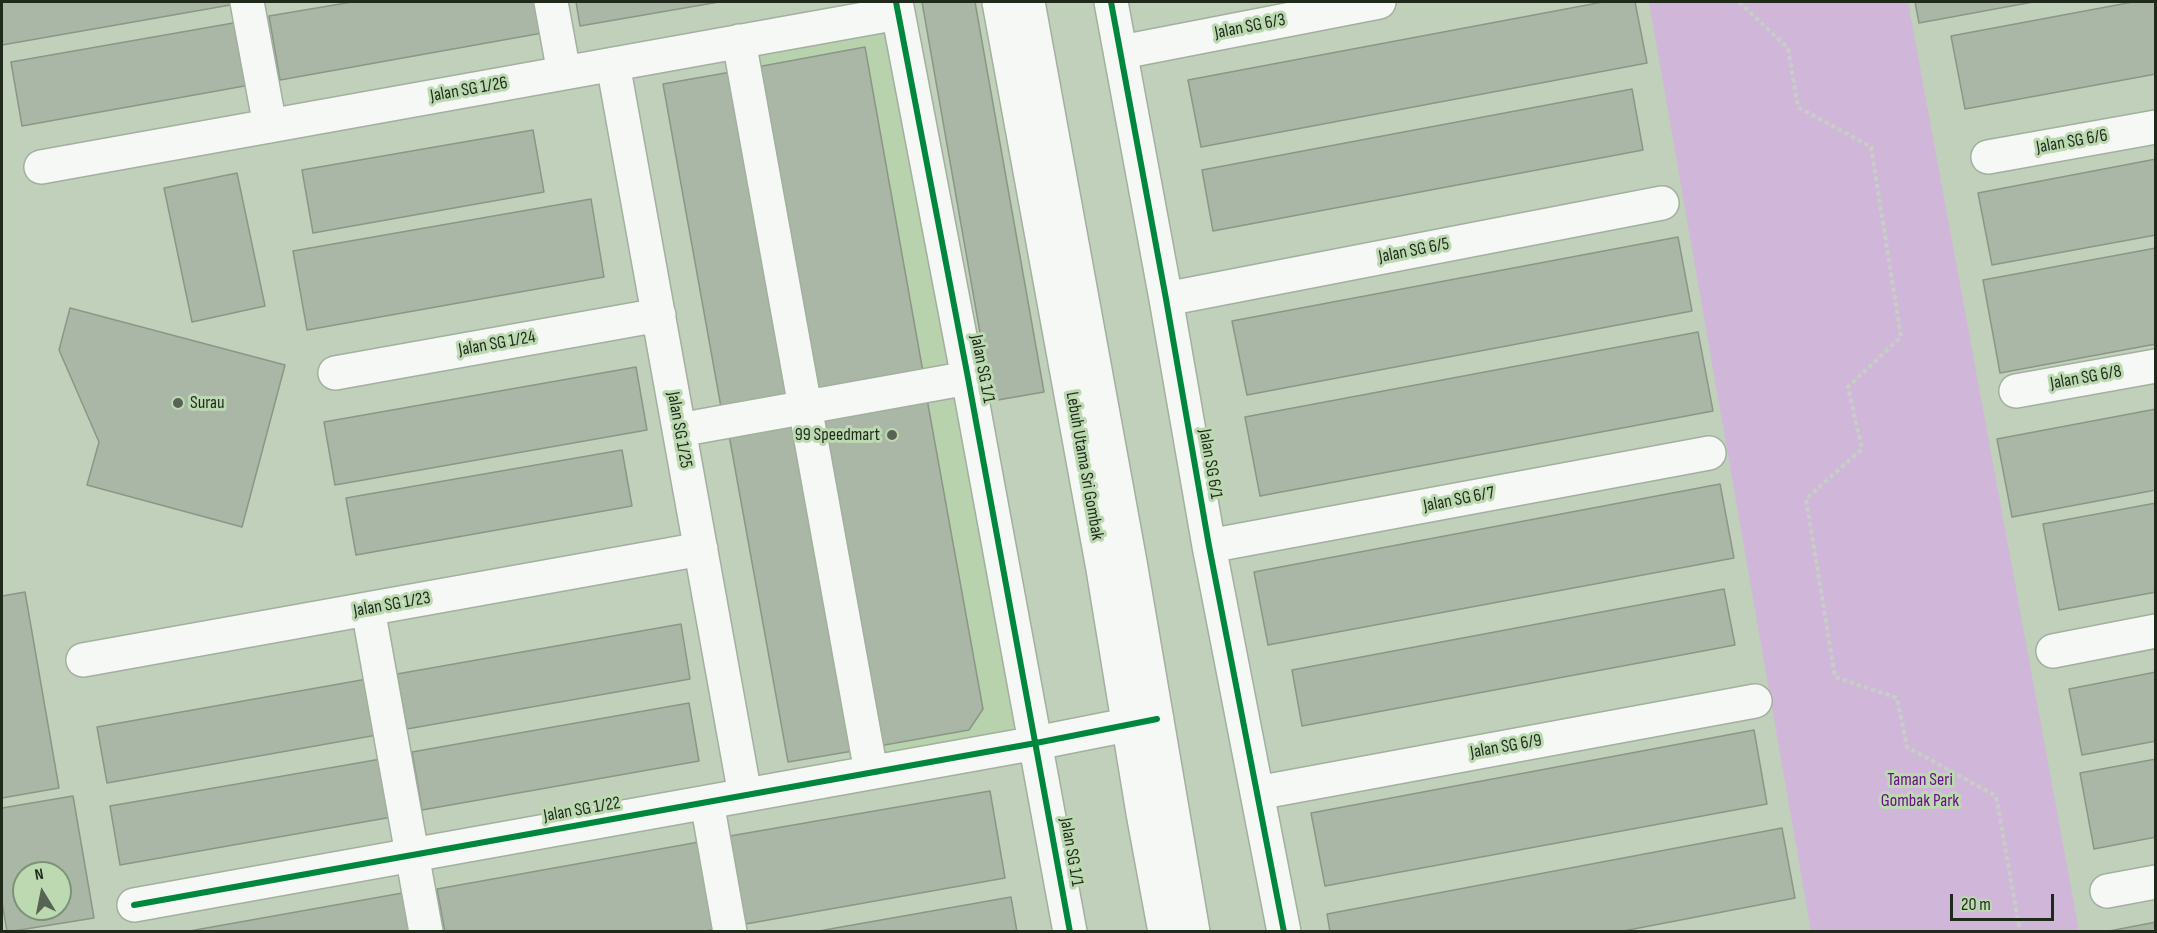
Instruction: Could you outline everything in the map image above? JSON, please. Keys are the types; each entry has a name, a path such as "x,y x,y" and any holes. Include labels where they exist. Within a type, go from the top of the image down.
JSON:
{"street":[{"path":"248,2 270,126"},
{"path":"551,2 564,73"},
{"name":"Lebuh Utama Sri Gombak","path":"999,2 1103,570 1143,722 1193,932"},
{"name":"Lebuh Utama Sri Gombak","path":"1028,2 1124,527 1165,932"},
{"name":"Jalan SG 6/1","path":"1111,2 1122,52 1209,546 1284,932"},
{"name":"Jalan SG 6/3","path":"1122,52 1379,2"},
{"name":"Jalan SG 1/26","path":"41,167 740,41 897,7"},
{"name":"Jalan SG 1/1","path":"897,7 1070,932"},
{"path":"740,41 871,772"},
{"name":"Jalan SG 1/25","path":"613,64 745,795"},
{"name":"Jalan SG 6/6","path":"1988,157 2156,126"},
{"name":"Jalan SG 6/5","path":"1166,299 1662,203"},
{"name":"Jalan SG 1/24","path":"335,373 659,315"},
{"name":"Jalan SG 6/8","path":"2016,391 2156,366"},
{"path":"679,430 968,378"},
{"name":"Jalan SG 6/7","path":"1209,546 1709,453"},
{"name":"Jalan SG 1/23","path":"83,660 701,549"},
{"path":"368,609 426,932"},
{"path":"2053,651 2156,631"},
{"name":"Jalan SG 6/9","path":"1257,793 1755,701"},
{"path":"1036,743 1143,722"},
{"name":"Jalan SG 1/22","path":"134,905 1036,743"},
{"path":"707,802 730,932"},
{"path":"2107,891 2156,882"}],"path":[{"path":"1739,2 1788,48 1798,107 1871,147 1901,338 1848,387 1862,449 1806,499 1835,677 1897,698 1907,747 1996,796 2020,932"}],"shaded area":[{"path":"884,26 1017,734 878,756 753,50"}],"green space":[{"name":"Taman Seri Gombak Park","path":"1649,2 1908,2 2079,931 1811,931"}],"building":[{"path":"2,2 235,2 236,4 2,45"},
{"path":"352,2 543,2 548,32 280,80 269,16"},
{"path":"576,2 719,2 580,26"},
{"path":"922,2 975,2 1044,392 992,401"},
{"path":"1603,2 1635,2 1647,63 1201,147 1188,80"},
{"path":"1915,2 2033,2 1919,23"},
{"path":"2133,2 2156,2 2156,74 1965,109 1951,36"},
{"path":"239,22 250,85 22,126 11,62"},
{"path":"865,47 923,372 815,392 757,67"},
{"path":"731,72 789,395 721,407 663,84"},
{"path":"1632,89 1643,150 1213,231 1202,170"},
{"path":"533,130 544,192 313,233 302,170"},
{"path":"2156,159 2156,235 1992,265 1978,193"},
{"path":"237,173 265,306 192,322 164,188"},
{"path":"591,199 604,277 307,330 293,251"},
{"path":"1678,237 1692,311 1247,395 1232,321"},
{"path":"2156,248 2156,344 2000,373 1983,280"},
{"name":"Surau","path":"70,308 285,365 242,527 87,485 99,442 59,350"},
{"path":"1698,332 1713,411 1260,496 1245,417"},
{"path":"636,367 647,430 335,485 324,422"},
{"path":"927,399 983,709 969,730 879,746 820,419"},
{"path":"2156,409 2156,490 2012,517 1997,439"},
{"path":"795,423 853,751 788,762 729,435"},
{"path":"622,450 632,506 356,555 346,498"},
{"path":"1720,484 1734,558 1268,645 1254,572"},
{"path":"2156,503 2156,592 2059,610 2043,524"},
{"path":"1724,589 1735,645 1302,726 1292,670"},
{"path":"25,592 59,788 2,798 2,596"},
{"path":"681,624 690,679 407,729 397,674"},
{"path":"2156,672 2156,741 2082,755 2069,689"},
{"path":"367,679 377,735 107,783 97,727"},
{"path":"689,703 699,761 422,810 412,752"},
{"path":"1754,730 1767,804 1325,886 1311,813"},
{"path":"381,759 392,817 120,865 110,806"},
{"path":"2156,759 2156,837 2094,849 2080,773"},
{"path":"990,791 1005,878 740,925 724,837"},
{"path":"73,796 94,918 7,932 2,902 2,808"},
{"path":"1782,828 1795,898 1618,932 1330,932 1327,914"},
{"path":"699,842 714,929 702,932 445,932 437,889"},
{"path":"408,892 415,932 184,932"},
{"path":"1011,897 1017,932 813,932"},
{"path":"2156,922 2156,932 2104,932"}],"cycle path":[{"path":"896,2 1070,932"},
{"path":"1111,2 1209,546 1284,932"},
{"path":"134,905 1036,743 1157,719"}],"place":[{"name":"Surau","path":"178,403"},
{"name":"99 Speedmart","path":"892,435"}]}
